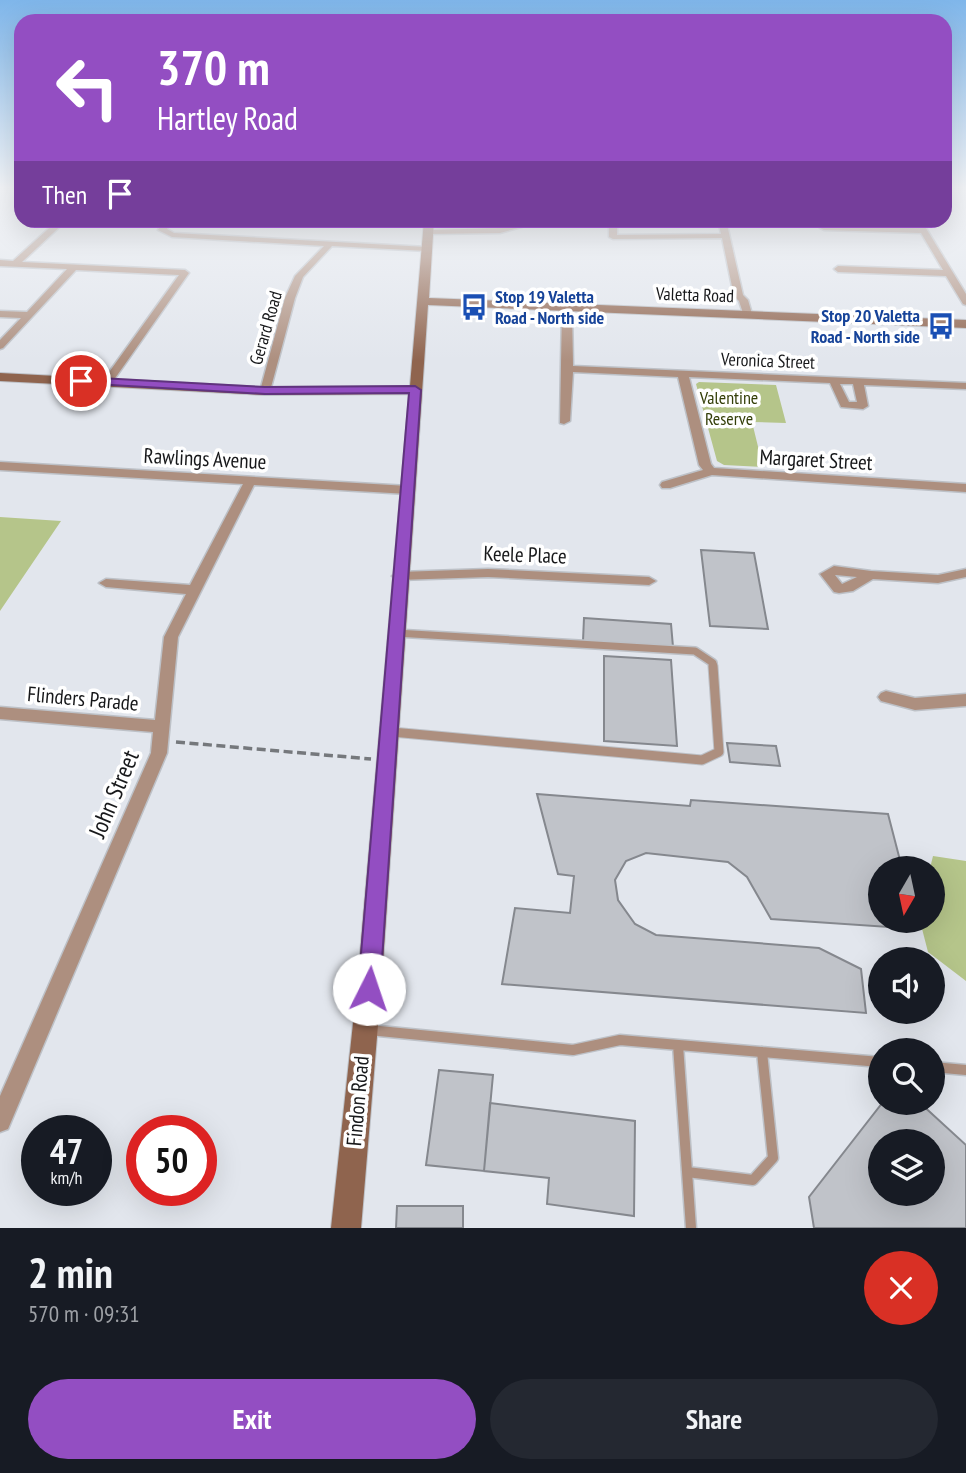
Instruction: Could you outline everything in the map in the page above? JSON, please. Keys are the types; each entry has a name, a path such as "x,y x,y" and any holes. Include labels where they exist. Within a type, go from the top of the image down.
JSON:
{"main road":[{"name":"Findon Road","path":"346,1228 365,1029 427,249"},
{"path":"425,275 435,283"},
{"path":"444,292 457,302"},
{"name":"Valetta Road","path":"422,301 966,324"},
{"path":"1,378 265,391 415,390"}],"street":[{"path":"16,263 34,246"},
{"name":"Gerard Road","path":"265,391 290,298 299,276 328,246"},
{"path":"375,246 427,249"},
{"path":"727,246 739,296 743,300 742,314"},
{"path":"932,246 966,302"},
{"path":"0,263 185,273 107,382"},
{"path":"0,346 75,266"},
{"path":"838,269 948,273"},
{"path":"564,421 568,369 567,307"},
{"path":"0,314 28,315"},
{"name":"Veronica Street","path":"568,369 966,386"},
{"path":"683,374 705,465 711,471"},
{"path":"834,381 845,405 852,408 859,408 864,402 858,382"},
{"name":"Rawlings Avenue","path":"0,466 408,490"},
{"name":"Margaret Street","path":"666,485 711,471 729,475 966,488"},
{"name":"John Street","path":"0,1122 159,753 172,637 250,481"},
{"name":"Keele Place","path":"399,576 488,573 649,581"},
{"path":"871,575 938,579 966,573"},
{"path":"106,583 195,590"},
{"path":"886,697 915,704 966,700"},
{"name":"Flinders Parade","path":"0,713 162,727"}],"lane":[{"path":"388,732 702,760 719,752 713,663 695,651 395,633"},
{"path":"365,1029 573,1050 620,1040 868,1061"},
{"path":"678,1045 691,1228"},
{"path":"687,1172 753,1180 773,1158 762,1052"},
{"path":"945,1068 966,1070"}],"path":[{"path":"176,742 386,760"}],"green space":[{"name":"Valentine Reserve","path":"696,384 776,385 786,423 752,422 763,467 724,465 717,461"},
{"path":"0,517 61,521 0,611"},
{"path":"945,858 966,861 966,981 945,965 945,947 927,947 923,933 945,933"}],"building":[{"path":"701,550 754,553 768,629 710,626"},
{"path":"584,618 671,624 673,647 583,641"},
{"path":"604,656 671,660 677,746 604,741"},
{"path":"727,743 776,746 780,766 730,762"},
{"path":"537,794 690,806 691,800 888,814 899,856 868,856 868,926 771,919 747,877 728,862 646,853 626,861 615,880 618,900 635,924 656,935 819,948 861,969 866,1013 502,984 515,908 570,913 574,876 558,874"},
{"path":"439,1070 493,1075 484,1171 426,1165"},
{"path":"490,1103 635,1121 634,1216 547,1204 549,1178 484,1171"},
{"path":"873,1115 933,1115 966,1145 966,1228 814,1228 809,1197"},
{"path":"397,1206 463,1206 463,1228 396,1228"}],"place":[{"name":"Stop 19 Valetta Road - North side","path":"474,307"},
{"name":"Stop 20 Valetta Road - North side","path":"941,326"}],"route":[{"path":"81,381 265,391 415,390 369,989"}]}
